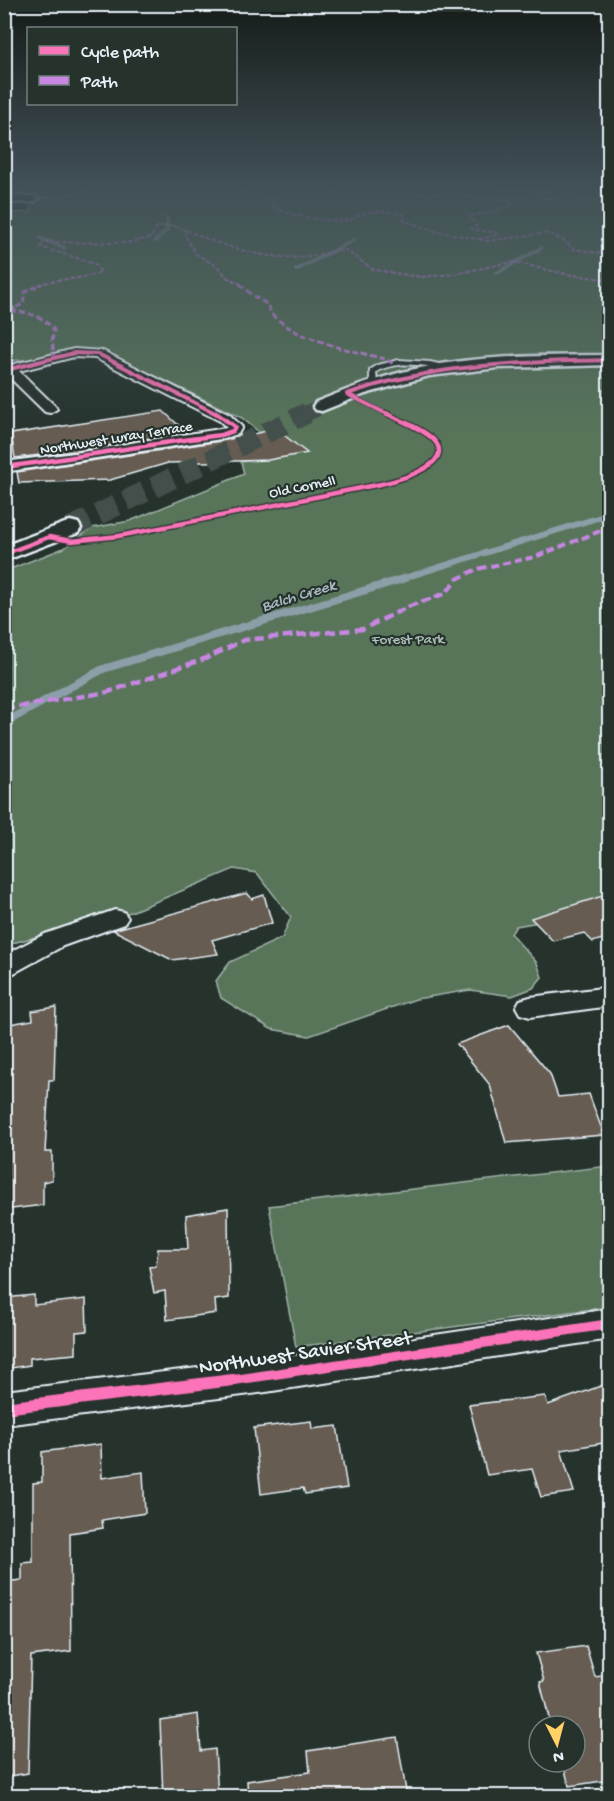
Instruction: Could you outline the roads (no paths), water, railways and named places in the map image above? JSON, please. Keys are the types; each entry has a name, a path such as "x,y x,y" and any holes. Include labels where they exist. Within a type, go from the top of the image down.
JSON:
{"main road":[{"path":"322,406 373,384 449,367 509,362 609,360"},
{"path":"4,554 70,528"}],"street":[{"name":"Northwest Luray Terrace","path":"4,467 83,458 142,445 220,435 233,431 235,427 225,418 98,354 74,353 7,368"},
{"name":"Northwest Luray Terrace","path":"7,368 50,409"},
{"path":"4,966 54,940 115,918"},
{"path":"530,1007 609,996"},
{"name":"Northwest Savier Street","path":"4,1408 266,1376 609,1324"}],"waterway":[{"path":"296,270 304,266"},
{"path":"497,273 509,266"},
{"name":"Balch Creek","path":"401,579 610,514"},
{"name":"Balch Creek","path":"4,723 103,669 406,578"}],"tunnel":[{"path":"303,415 322,406"},
{"path":"70,528 307,413"}],"park label":[{"name":"Forest Park","path":"408,638"}]}
